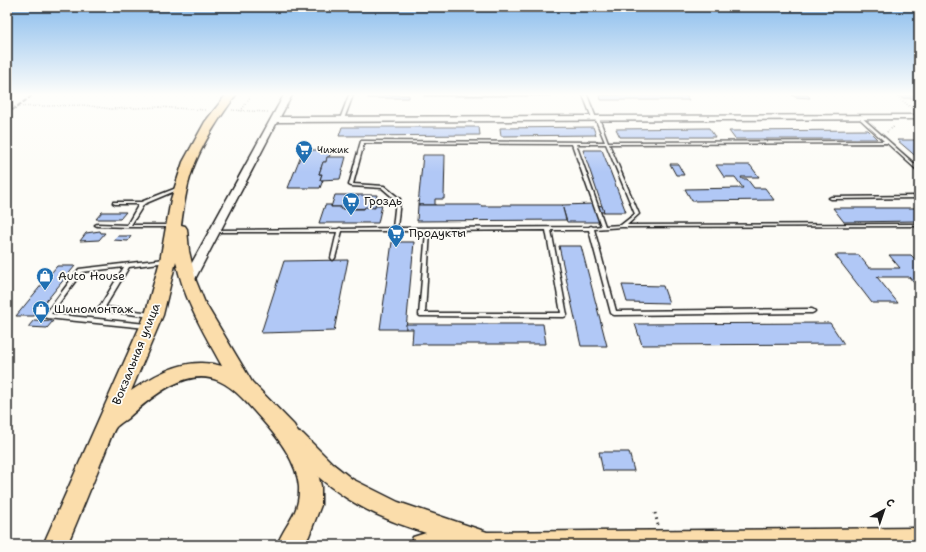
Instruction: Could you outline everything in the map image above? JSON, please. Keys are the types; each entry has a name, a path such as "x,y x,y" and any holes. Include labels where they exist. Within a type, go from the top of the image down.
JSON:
{"highway":[{"name":"Вокзальная улица","path":"55,545 152,321 168,261 173,226 189,162 214,121"},
{"path":"180,194 181,251 188,282 196,304 245,388 287,432 305,466 310,486 309,505 301,528 289,545"},
{"path":"108,423 137,397 160,382 182,373 203,370 223,374 245,388"}],"main road":[{"path":"287,432 326,471 345,486 394,512 490,543"},
{"path":"421,545 919,539"}],"street":[{"path":"188,282 275,121"}],"lane":[{"path":"597,121 637,214 622,226"},
{"path":"864,121 919,170"},
{"path":"396,229 398,200 383,187 352,185 362,142 888,142"},
{"path":"574,143 603,227"},
{"path":"115,203 142,203 180,194"},
{"path":"830,198 919,197"},
{"path":"128,226 142,203"},
{"path":"97,225 173,226"},
{"path":"215,231 428,228 591,228 622,226 919,225"},
{"path":"428,228 422,315 564,315 548,228"},
{"path":"591,228 614,313 812,311"},
{"path":"333,258 340,229"},
{"path":"152,321 47,316 81,270 168,261"},
{"path":"127,266 101,309 152,321"}],"path":[{"path":"882,136 896,125"}],"building":[{"path":"342,127 479,127 480,135 339,136"},
{"path":"593,127 596,135 501,136 500,128"},
{"path":"709,128 715,137 620,137 616,129"},
{"path":"868,130 877,139 735,139 729,131"},
{"path":"897,140 914,140 919,144 919,159"},
{"path":"303,150 332,150 329,157 327,157 326,162 323,162 319,174 322,174 320,180 323,180 320,188 288,188"},
{"path":"583,150 602,150 626,212 604,212"},
{"path":"423,155 445,155 444,199 435,199 435,205 418,205"},
{"path":"327,157 346,157 340,179 320,180 322,174 319,174 323,162 326,162"},
{"path":"670,164 678,164 684,175 676,175"},
{"path":"716,165 750,165 759,177 741,177 742,179 747,179 754,188 765,188 774,200 692,201 685,189 743,188 735,177 724,177"},
{"path":"335,195 377,195 375,208 340,209 341,207 331,207"},
{"path":"593,204 602,206 604,212 596,212 599,222 567,222 562,205"},
{"name":"Гроздь","path":"325,205 331,205 331,207 341,207 340,209 364,209 365,207 375,208 375,205 382,205 378,223 319,223"},
{"path":"418,205 562,205 566,220 417,221"},
{"path":"833,208 919,208 919,221 844,222"},
{"path":"102,212 126,212 120,219 96,219"},
{"path":"100,231 101,233 105,233 99,240 80,241 86,233"},
{"path":"117,236 131,236 128,241 113,240"},
{"path":"392,242 414,242 406,329 380,329"},
{"path":"559,246 581,246 607,346 581,346"},
{"path":"835,255 859,255 869,268 900,268 889,255 911,255 919,263 919,289 909,277 877,277 898,303 872,303"},
{"path":"348,260 334,331 261,333 284,261"},
{"name":"Auto House","path":"57,266 75,266 34,316 16,316"},
{"path":"622,285 663,286 669,303 627,302"},
{"name":"Шиномонтаж","path":"34,320 53,321 47,328 28,327"},
{"path":"830,323 844,344 642,345 635,324"},
{"path":"406,324 543,324 546,344 412,344 413,329 406,329"},
{"path":"599,452 629,452 634,471 603,471"}],"place":[{"name":"Чижик","path":"304,164"},
{"name":"Гроздь","path":"351,216"},
{"name":"Продукты","path":"396,248"},
{"name":"Auto House","path":"45,291"},
{"name":"Шиномонтаж","path":"41,324"}]}
